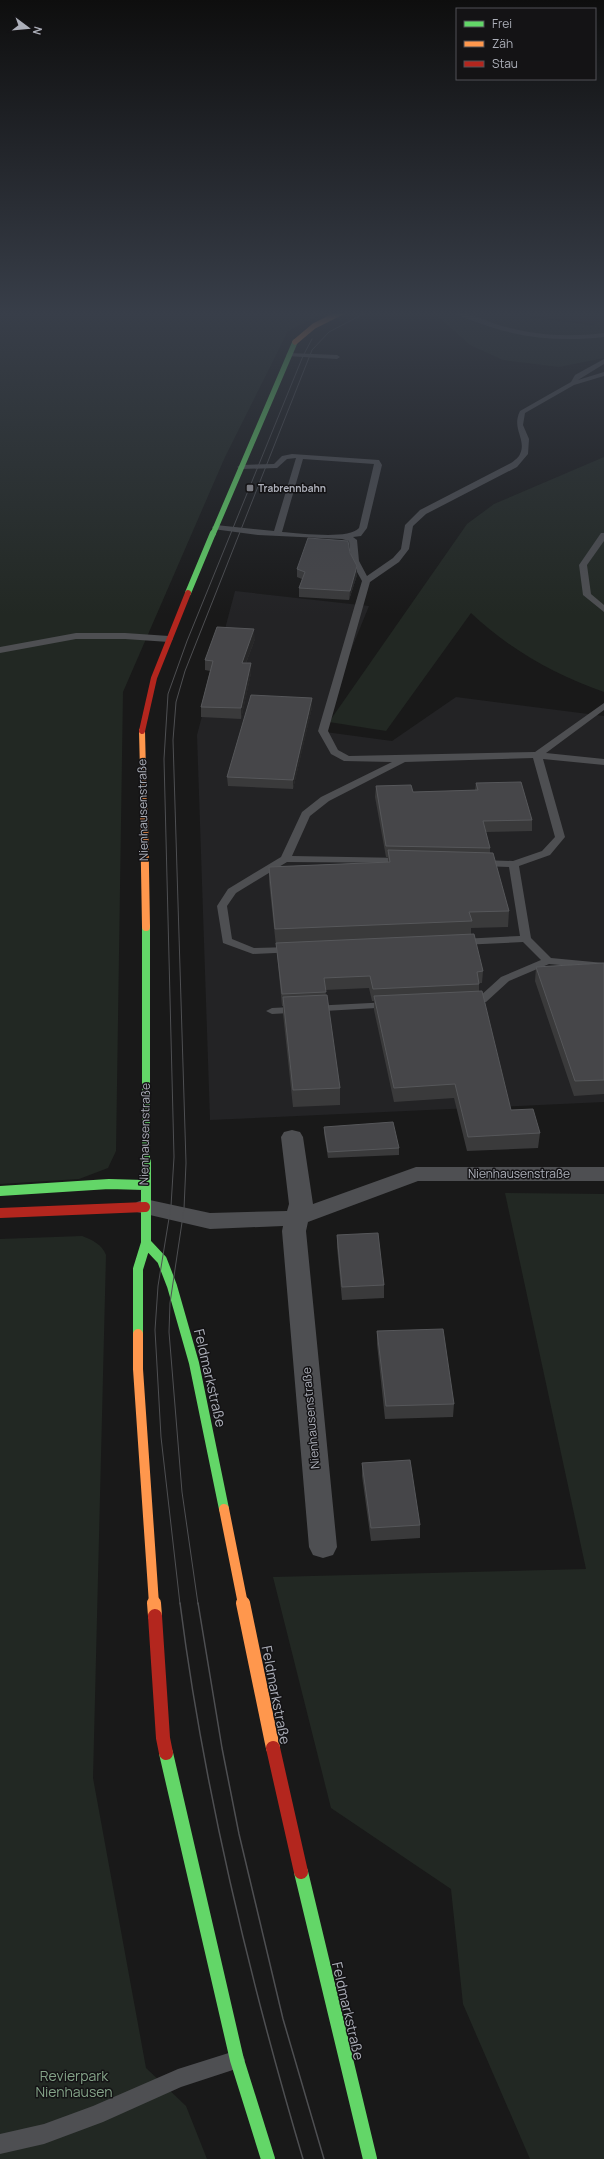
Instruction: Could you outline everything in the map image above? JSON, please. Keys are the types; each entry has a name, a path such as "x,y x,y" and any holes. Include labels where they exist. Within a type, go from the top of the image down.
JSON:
{"main road":[{"name":"Nienhausenstraße","path":"145,1196 146,947 142,730 147,698 169,639 264,414"},
{"path":"0,1191 109,1184 145,1196"},
{"path":"0,1213 145,1196"},
{"path":"145,1196 146,1243 138,1269 138,1369 163,1738 237,2060 268,2159"},
{"name":"Feldmarkstraße","path":"146,1243 162,1260 172,1286 194,1364 283,1799 370,2159"}],"street":[{"name":"Nienhausenstraße","path":"292,1137 302,1204 294,1231 323,1547"},
{"name":"Nienhausenstraße","path":"145,1196 210,1221 297,1218 416,1174 604,1174"}],"lane":[{"path":"522,414 519,425 525,439 524,454 514,465 423,512 409,525 405,549 396,560 366,581 323,731 334,752 347,759 537,755 590,762 604,762"},
{"path":"241,466 272,468 277,466 280,459 283,457 369,460 376,462 378,465 363,528 358,534 342,537"},
{"path":"277,534 300,458 304,457"},
{"path":"216,527 277,534 342,537 353,540 355,561 366,581"},
{"path":"604,535 583,565 587,595 604,609"},
{"path":"0,650 76,636 125,636 169,639"},
{"path":"537,755 604,706"},
{"path":"467,863 514,864 546,853 560,837 537,755"},
{"path":"300,949 253,951 228,941 222,906 232,891 285,858 306,814 325,799 404,759"},
{"path":"285,858 412,862"},
{"path":"514,864 526,939 548,961"},
{"path":"448,943 526,939"},
{"path":"458,1001 482,1000 505,979 548,961 604,966"},
{"path":"272,1011 404,1004"},
{"path":"0,2144 44,2134 96,2115 178,2078 237,2060"}],"shaded area":[{"path":"235,591 369,606 318,731 392,741 456,697 604,716 604,1102 210,1120 197,735"}],"green space":[{"path":"0,414 247,414 225,457 123,692 116,1151 108,1168 79,1179 0,1184"},
{"path":"604,457 604,692 568,678 533,660 501,638 471,613 386,731 329,722 467,524 494,504"},
{"path":"505,1193 604,1194 604,2159 530,2159 463,2004 451,1889 331,1808 273,1577 586,1569"},
{"name":"Revierpark Nienhausen","path":"82,1236 99,1245 106,1255 93,1778 146,2068 186,2106 207,2159 0,2159 0,1239"}],"building":[{"path":"308,538 348,541 350,553 357,566 350,591 299,588 305,572 297,569"},
{"path":"217,627 254,629 242,663 251,663 241,708 201,707 213,661 205,660"},
{"path":"251,695 312,698 293,780 227,777"},
{"path":"521,782 532,820 483,821 490,848 386,846 376,786 411,785 413,792 478,790 476,783"},
{"path":"388,850 493,853 509,911 469,912 472,921 275,929 269,867 390,862"},
{"path":"474,934 483,971 477,972 479,984 373,989 370,976 324,978 326,992 282,994 276,943"},
{"path":"604,963 604,1080 575,1081 536,967"},
{"path":"482,991 511,1110 533,1109 540,1133 468,1137 455,1084 394,1088 374,996"},
{"path":"327,995 340,1088 293,1090 283,997"},
{"path":"393,1122 399,1148 328,1152 324,1127"},
{"path":"378,1233 384,1285 342,1287 337,1235"},
{"path":"443,1329 454,1404 386,1406 377,1331"},
{"path":"410,1460 420,1525 371,1528 362,1463"}],"tram line":[{"path":"180,1604 161,1437 155,1330 158,1286 171,1206 174,1157 164,759 168,694 187,641 279,414"},
{"path":"198,1604 182,1492 169,1332 170,1303 184,1209 186,1163 173,740 176,702 185,671 287,414"},
{"path":"180,1603 202,1744 230,1884 264,2022 303,2159"},
{"path":"198,1603 222,1748 239,1834 283,2019 324,2159"}],"traffic: fast":[{"path":"188,593 264,414"},
{"path":"138,1334 138,1269 146,1243 146,927"},
{"path":"0,1191 109,1184 144,1185"},
{"path":"146,1243 162,1260 172,1286 194,1363 224,1509"},
{"path":"166,1753 237,2060 268,2159"},
{"path":"301,1872 370,2159"}],"traffic: slow":[{"path":"142,731 146,927"},
{"path":"138,1334 138,1369 155,1616"},
{"path":"224,1509 273,1748"}],"traffic: jam":[{"path":"142,731 154,678 166,644 188,593"},
{"path":"0,1213 145,1207"},
{"path":"155,1616 163,1738 166,1753"},
{"path":"273,1748 301,1872"}],"place":[{"name":"Trabrennbahn","path":"250,488"}]}
